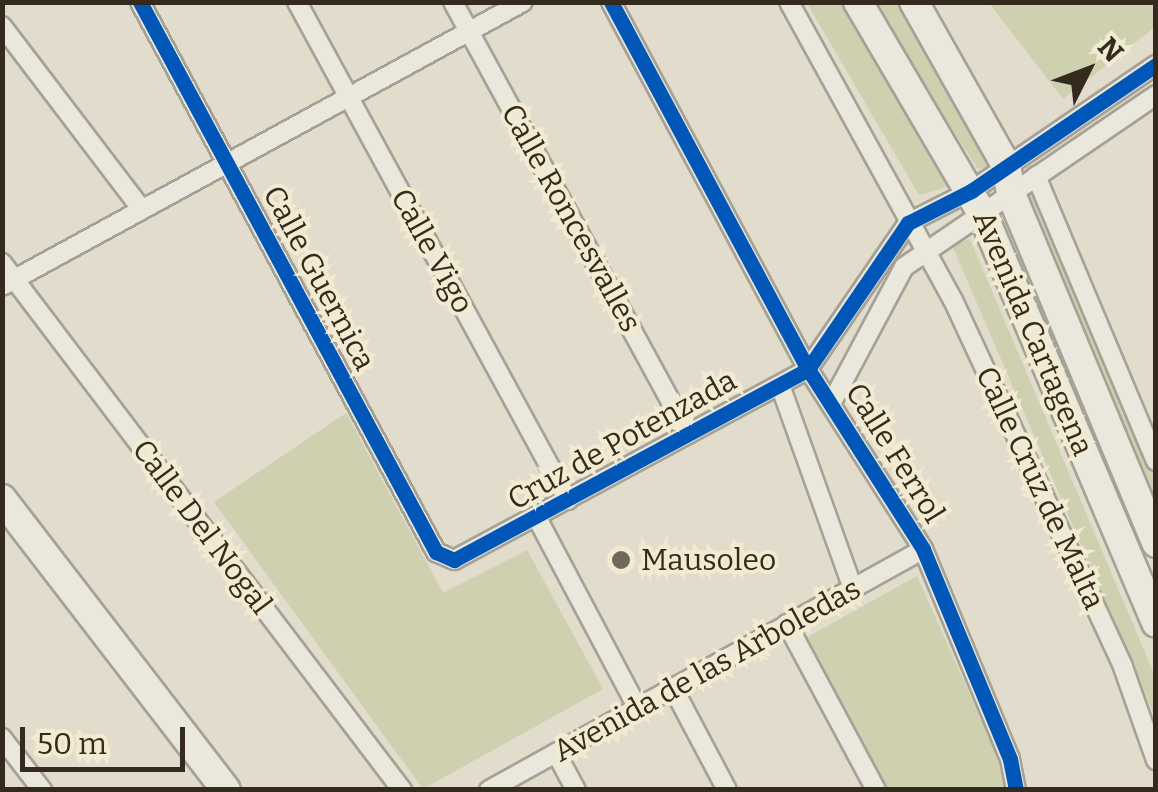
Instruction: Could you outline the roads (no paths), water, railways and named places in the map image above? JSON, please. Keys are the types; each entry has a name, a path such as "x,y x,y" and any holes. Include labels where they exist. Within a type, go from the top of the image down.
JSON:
{"street":[{"name":"Calle Guernica","path":"140,2 436,552 462,558"},
{"name":"Calle Vigo","path":"297,2 568,500"},
{"name":"Calle Roncesvalles","path":"454,2 688,434"},
{"path":"8,282 140,208 228,166 523,2"},
{"name":"Calle Ferrol","path":"612,2 808,369 924,550 1010,759 1016,790"},
{"name":"Calle Cruz de Malta","path":"789,2 925,248 1123,667 1156,760"},
{"name":"Avenida Cartagena","path":"858,2 977,203 1156,622"},
{"name":"Avenida Cartagena","path":"914,2 1006,166 1011,194 1156,543"},
{"path":"2,26 140,208"},
{"path":"832,402 873,315 925,248 977,203 1006,166 1156,65"},
{"path":"808,369 908,223 1011,194 1153,104 1138,76"},
{"path":"1006,166 1036,176 1156,461"},
{"name":"Calle Del Nogal","path":"2,263 8,282 402,790"},
{"name":"Cruz de Potenzada","path":"462,558 808,369"},
{"path":"780,385 853,589"},
{"path":"2,498 226,790"},
{"path":"537,518 637,707"},
{"name":"Avenida de las Arboledas","path":"490,790 924,550"},
{"path":"787,624 876,790"},
{"path":"673,688 727,790"},
{"path":"2,738 42,790"},
{"path":"556,753 576,790"}],"place":[{"name":"Mausoleo","path":"621,560"}]}
